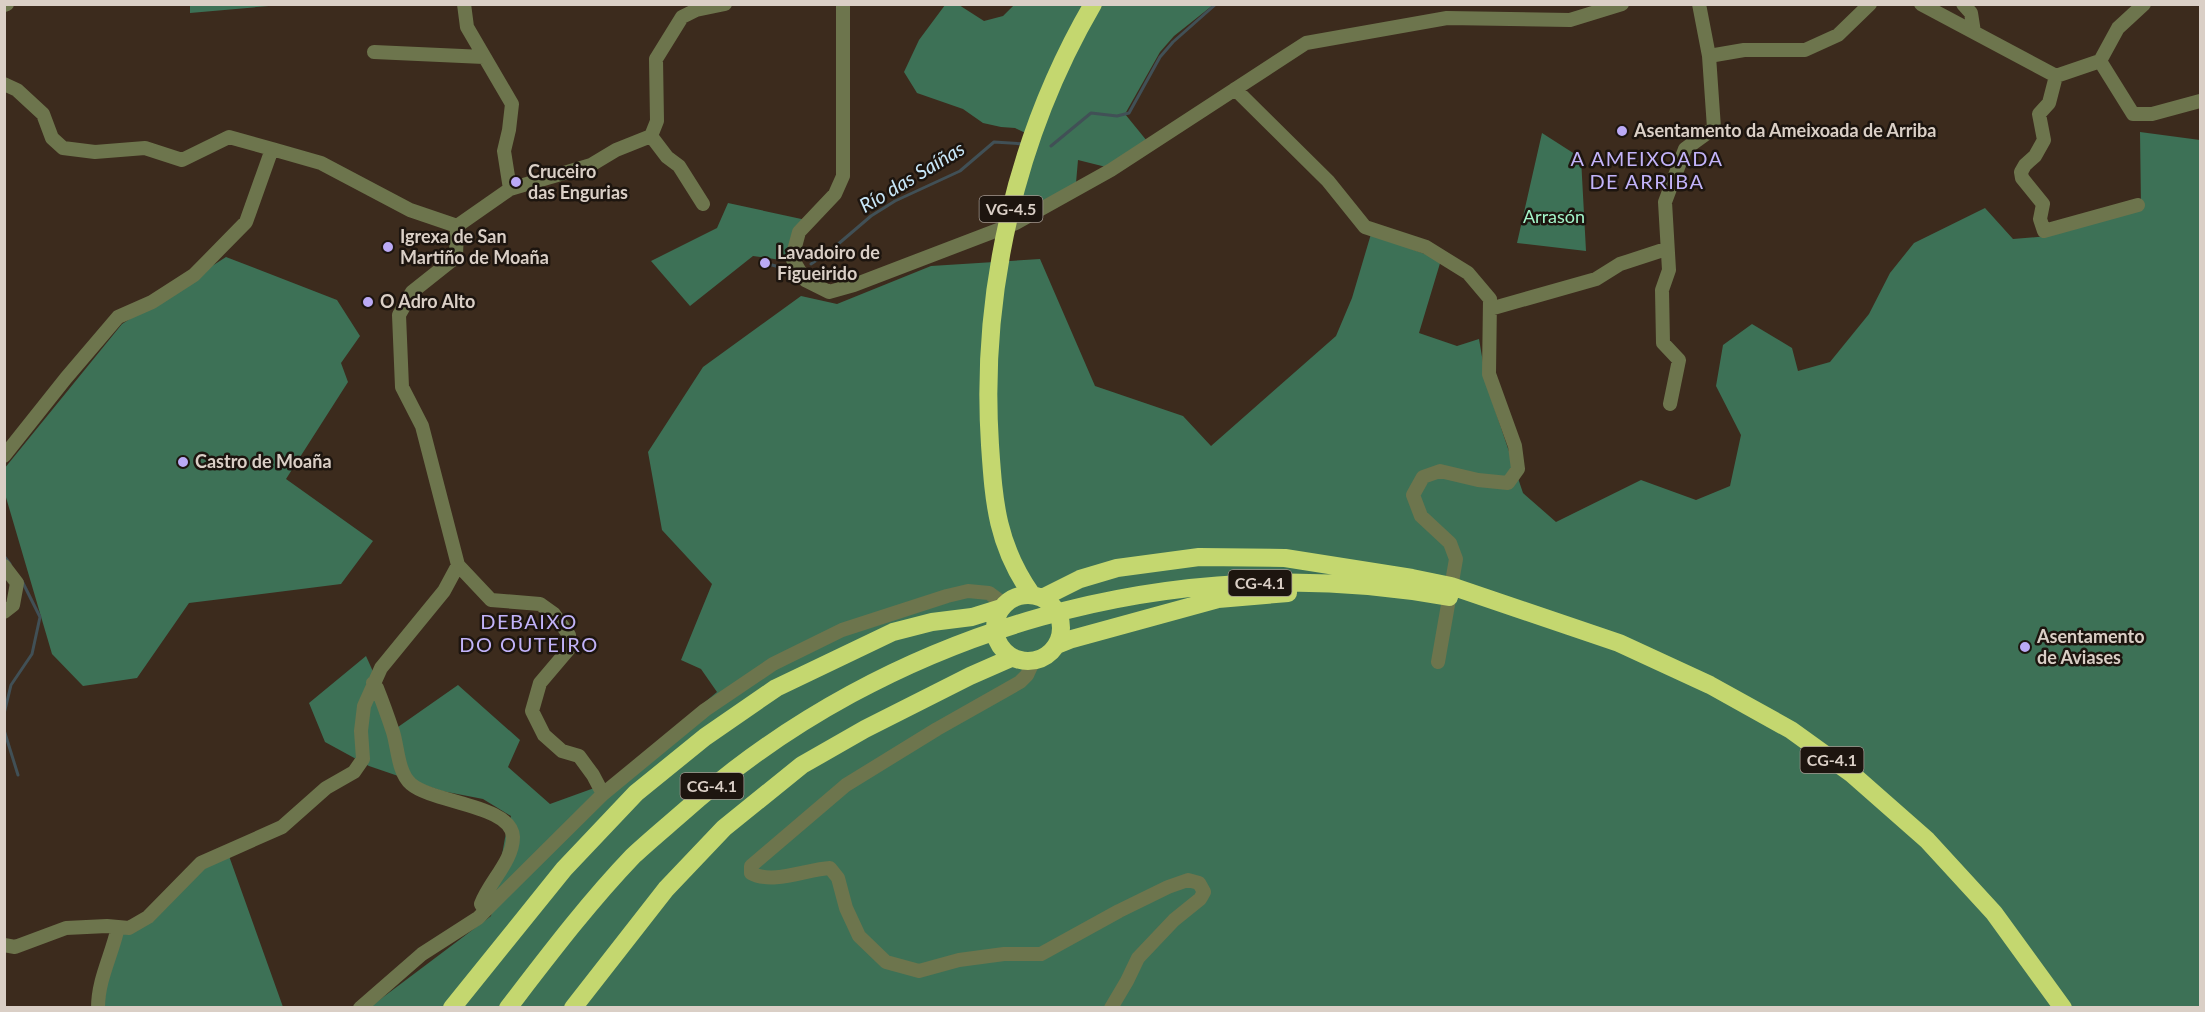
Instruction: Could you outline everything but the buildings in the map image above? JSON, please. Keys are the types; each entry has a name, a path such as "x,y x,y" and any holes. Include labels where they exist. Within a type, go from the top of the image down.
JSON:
{"highway":[{"name":"VG-4.5","path":"1010,560 996,513 989,429 988,371 992,314 1009,217 1023,163 1040,115 1067,54 1093,4"},
{"path":"452,1008 572,860 636,793 705,737 776,688 893,632 932,622 972,617 1022,595 1037,597 1080,579 1117,568 1199,557 1285,558 1412,578 1451,586 1527,613"},
{"path":"1010,560 1037,597 1056,610 1059,618 1061,627 1057,645 1051,653 1033,662 1021,662 1011,658 996,640 995,618 1006,604 1013,581 1010,560"},
{"name":"CG-4.1","path":"508,1008 581,915 635,855 715,783 766,745 826,707 894,671 974,638 1076,607 1150,592 1234,583 1336,583 1383,586 1527,613 1619,643 1710,685 1791,730 1852,774 1927,840 1994,913 2063,1008"},
{"path":"1057,645 1071,639 1218,599 1305,592 1445,597"},
{"path":"573,1008 666,889 724,828 802,765 865,729 1011,658"}],"street":[{"path":"464,4 467,27 512,104 504,151 510,189"},
{"path":"458,226 510,189 591,165 616,150 651,136 657,121 656,59 682,17 696,7 724,4"},
{"path":"843,4 843,176 836,194 799,232 792,258 805,280 829,292 854,285 1016,223 1111,170 1306,43 1447,18 1570,20 1622,4"},
{"path":"1670,404 1679,360 1663,343 1662,290 1669,270 1665,202 1685,149 1714,128 1709,56 1699,4"},
{"path":"1709,56 1743,50 1805,50 1838,35 1870,4"},
{"path":"1921,4 2056,76 2100,61 2118,28 2144,4"},
{"path":"1963,4 1971,13 1974,32"},
{"path":"374,52 484,57"},
{"path":"2100,61 2133,114 2152,114 2200,100"},
{"path":"2056,76 2049,103 2039,114 2044,140 2035,156 2021,171 2022,178 2043,204 2040,219 2044,231 2138,205"},
{"path":"4,84 17,90 42,114 52,138 63,148 95,153 145,148 182,160 230,137 321,163 410,210 458,226"},
{"path":"1234,89 1328,181 1365,227 1426,247 1468,273 1490,299 1489,374 1515,446 1518,469 1508,483 1478,480 1440,471 1423,477 1413,495 1421,516 1450,543 1456,559 1438,662"},
{"path":"651,136 668,157 679,166 704,204"},
{"path":"4,456 118,317 152,302 194,274 246,222 272,149"},
{"path":"458,226 456,257 412,292 397,314 397,342 402,387 422,426 458,565 492,600 540,604 554,614 569,635 568,650 540,683 532,711 544,735 562,751 579,756 603,794"},
{"path":"1490,309 1596,279 1620,264 1666,249"},
{"path":"4,945 15,947 66,928 129,928 148,917 201,862 282,827 326,788 354,772 363,759 361,731 364,706 373,683 381,668 444,591 458,565"},
{"path":"4,566 17,583 13,606 4,612"},
{"path":"360,1008 422,954 478,918 603,794 705,710 773,664 842,630 968,591 989,593 1006,604"},
{"path":"1033,662 1027,675 1020,682 937,729 846,785 751,866 751,873 758,877 786,876 830,868 838,878 846,908 859,936 886,962 919,971 959,960 1004,954 1041,954 1168,887 1188,880 1199,883 1204,892 1200,899 1174,920 1138,958 1111,1008"},
{"path":"373,683 378,688 404,774 411,784 436,797 495,814 507,822 513,836 508,855 481,904 485,911"},
{"path":"98,1008 98,990 118,927"}],"green space":[{"path":"190,4 280,5 190,13"},
{"path":"945,5 959,5 984,21 1003,16 1014,5 1213,5 1174,36 1160,52 1125,114 1147,141 1106,167 1078,160 1076,183 1048,200 1013,216 1036,138 1015,128 983,123 963,109 917,93 904,72 919,40"},
{"path":"2140,132 2200,140 2200,1007 370,1007 491,916 511,816 483,799 442,791 369,766 325,742 309,703 366,656 398,727 458,685 520,740 508,767 550,804 608,783 717,692 701,669 681,660 712,584 662,530 648,452 703,367 801,296 837,304 931,266 1040,259 1095,386 1183,416 1211,446 1336,336 1352,298 1371,234 1441,260 1419,333 1457,346 1479,339 1487,386 1523,493 1556,522 1641,480 1696,500 1730,486 1741,435 1716,386 1723,345 1752,324 1792,348 1798,371 1830,362 1869,314 1890,273 1914,243 1985,208 2013,239 2049,236 2141,207"},
{"name":"Arrasón","path":"1542,133 1581,158 1586,251 1517,243"},
{"path":"728,203 806,220 788,261 753,256 690,306 651,261 717,228"},
{"path":"226,257 337,300 360,336 341,363 348,382 286,479 373,541 341,584 189,603 137,678 83,686 52,654 5,494 4,469 122,324"},
{"path":"229,856 283,1007 103,1008 109,972 123,934 153,919 195,872"}],"waterway":[{"name":"Río das Saíñas","path":"1051,146 1091,113 1117,116 1129,113 1160,57 1173,42 1216,4"},
{"name":"Río das Saíñas","path":"811,264 871,216 895,201 960,171 994,142 1025,144"},
{"name":"Río das Saíñas","path":"772,265 783,268"},
{"path":"4,556 10,564"},
{"path":"4,714 11,685 32,654 40,617 22,581"},
{"path":"4,730 18,775"}],"place":[{"name":"Asentamento da Ameixoada de Arriba","path":"1622,131"},
{"name":"Cruceiro das Engurias","path":"516,182"},
{"name":"Igrexa de San Martiño de Moaña","path":"388,247"},
{"name":"Lavadoiro de Figueirido","path":"765,263"},
{"name":"O Adro Alto","path":"368,302"},
{"name":"Castro de Moaña","path":"183,462"},
{"name":"Asentamento de Aviases","path":"2025,647"}],"district":[{"name":"A AMEIXOADA DE ARRIBA","path":"1647,170"},
{"name":"DEBAIXO DO OUTEIRO","path":"529,634"}]}
